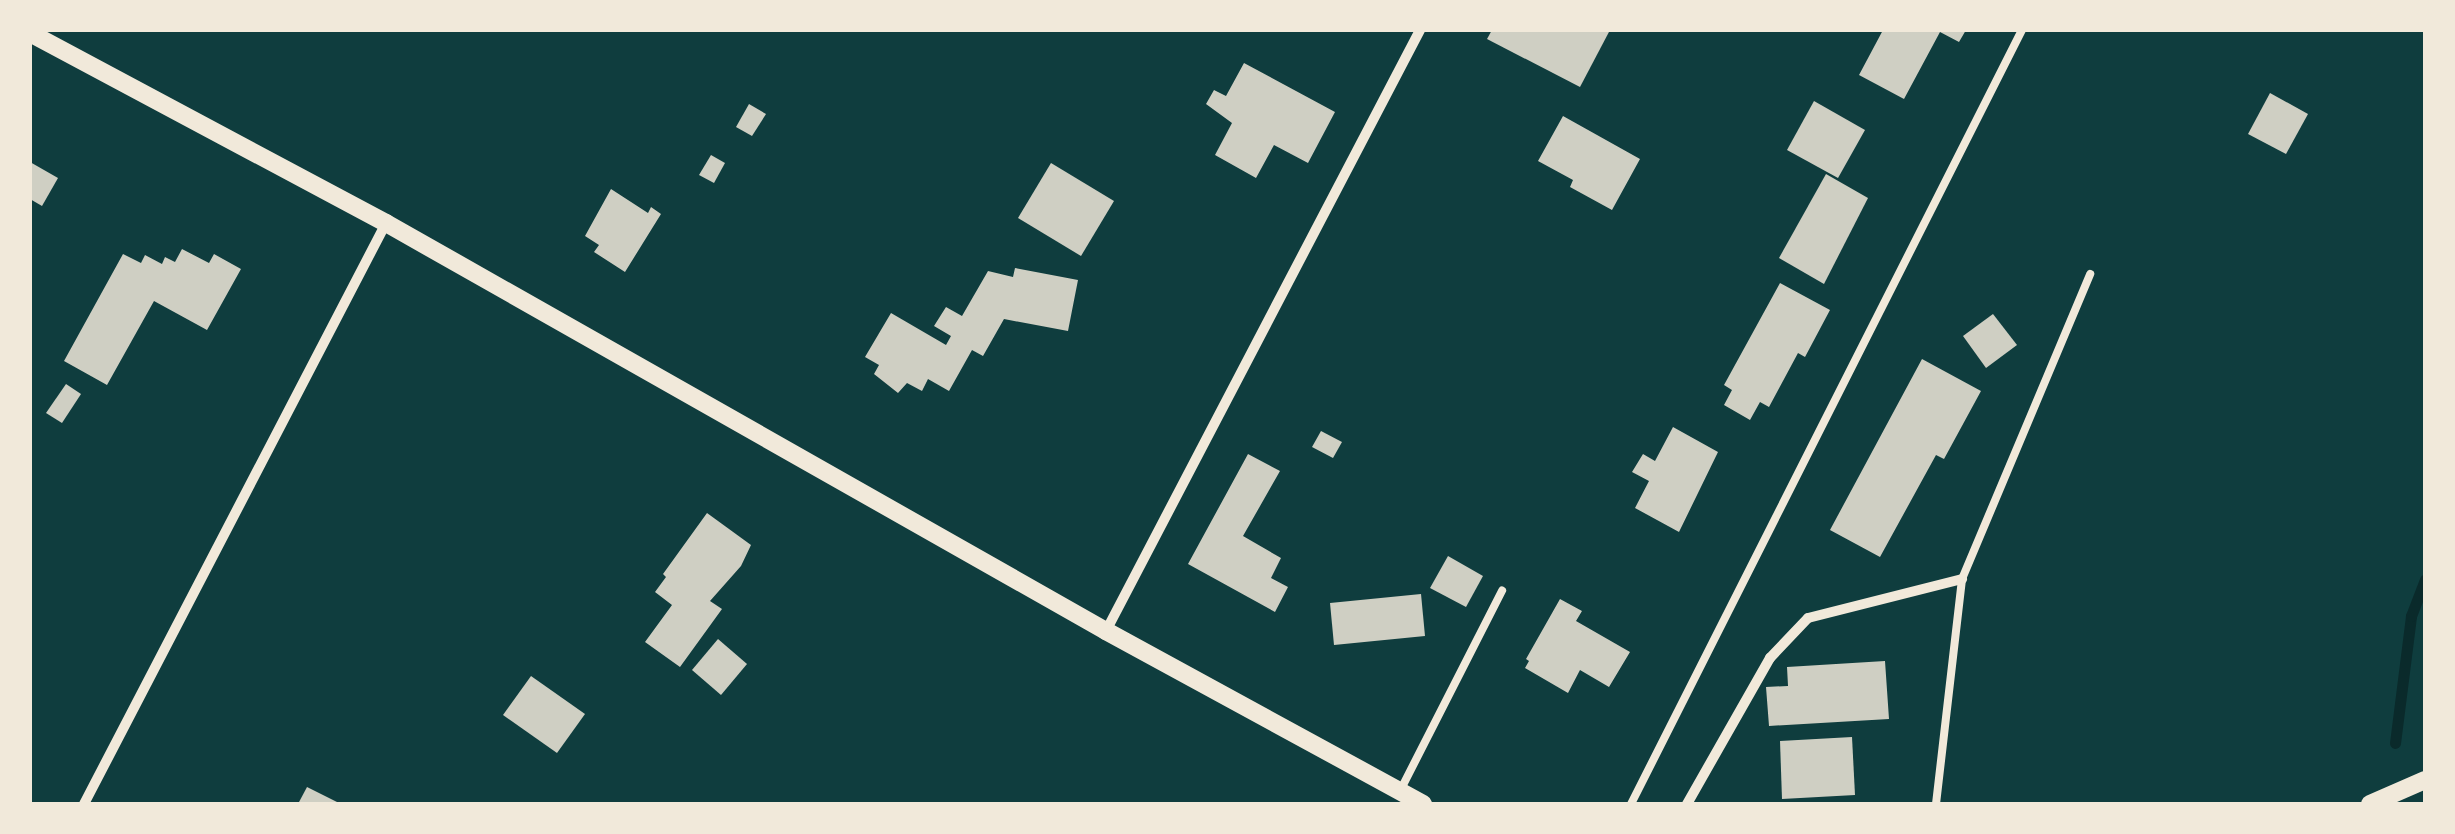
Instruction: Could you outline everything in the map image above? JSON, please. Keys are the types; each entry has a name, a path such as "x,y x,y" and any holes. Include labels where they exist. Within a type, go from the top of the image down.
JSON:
{"street":[{"path":"1106,631 1420,30"},
{"path":"30,33 386,223 1106,631 1423,804"},
{"path":"84,804 386,223"},
{"path":"1687,804 1770,658 1808,618 1962,580"},
{"path":"2370,804 2425,780"}],"lane":[{"path":"1631,804 2022,30"},
{"path":"1936,804 1962,580 2090,274"},
{"path":"1400,791 1502,591"}],"building":[{"path":"1492,30 1610,30 1580,87 1487,39"},
{"path":"1883,30 1966,30 1959,42 1940,32 1904,99 1859,75"},
{"path":"1244,63 1335,112 1308,163 1274,145 1256,178 1215,155 1232,123 1206,104 1214,90 1226,96"},
{"path":"2270,93 2308,114 2286,154 2248,134"},
{"path":"1814,101 1865,130 1838,178 1787,150"},
{"path":"749,104 766,114 752,136 736,127"},
{"path":"1563,116 1640,159 1612,210 1570,187 1573,180 1538,161"},
{"path":"711,155 725,163 714,183 699,175"},
{"path":"30,162 58,178 42,206 30,199"},
{"path":"1051,163 1114,201 1081,256 1018,218"},
{"path":"1826,174 1868,198 1824,284 1779,258"},
{"path":"611,189 648,213 651,207 661,214 625,272 594,252 599,245 585,236"},
{"path":"182,249 209,263 214,254 241,269 207,330 154,301 107,385 64,361 123,254 141,263 145,255 162,264 165,257 175,262"},
{"path":"1015,268 1078,280 1068,331 1004,319 983,356 972,350 949,391 928,379 922,391 907,383 898,393 874,374 879,365 865,357 891,313 946,345 951,336 934,326 946,307 962,316 988,271 1013,277"},
{"path":"1780,283 1830,310 1805,357 1798,353 1769,407 1760,402 1750,420 1724,405 1732,390 1724,385"},
{"path":"1993,314 2017,345 1986,368 1963,336"},
{"path":"1922,359 1981,391 1944,459 1936,455 1880,557 1830,530"},
{"path":"66,384 81,394 62,423 46,413"},
{"path":"1673,427 1718,452 1679,532 1635,508 1649,481 1632,472 1643,454 1655,461"},
{"path":"1321,431 1342,442 1333,458 1312,447"},
{"path":"1248,454 1280,471 1243,536 1281,558 1271,578 1288,587 1275,612 1188,564"},
{"path":"707,513 751,545 741,566 710,601 722,609 680,667 645,642 672,605 655,592 666,577 663,574"},
{"path":"1448,556 1483,576 1466,607 1430,588"},
{"path":"1421,594 1425,636 1334,645 1330,603"},
{"path":"1560,599 1582,611 1576,621 1630,652 1609,687 1580,670 1568,693 1525,668 1529,661 1526,659"},
{"path":"718,639 747,664 721,695 692,670"},
{"path":"1885,661 1889,719 1769,726 1766,687 1788,686 1787,667"},
{"path":"531,676 585,714 557,753 503,715"},
{"path":"1852,737 1855,795 1782,799 1780,741"},
{"path":"307,787 341,804 298,804"}],"waterway":[{"path":"2395,743 2411,616 2425,580"}]}
